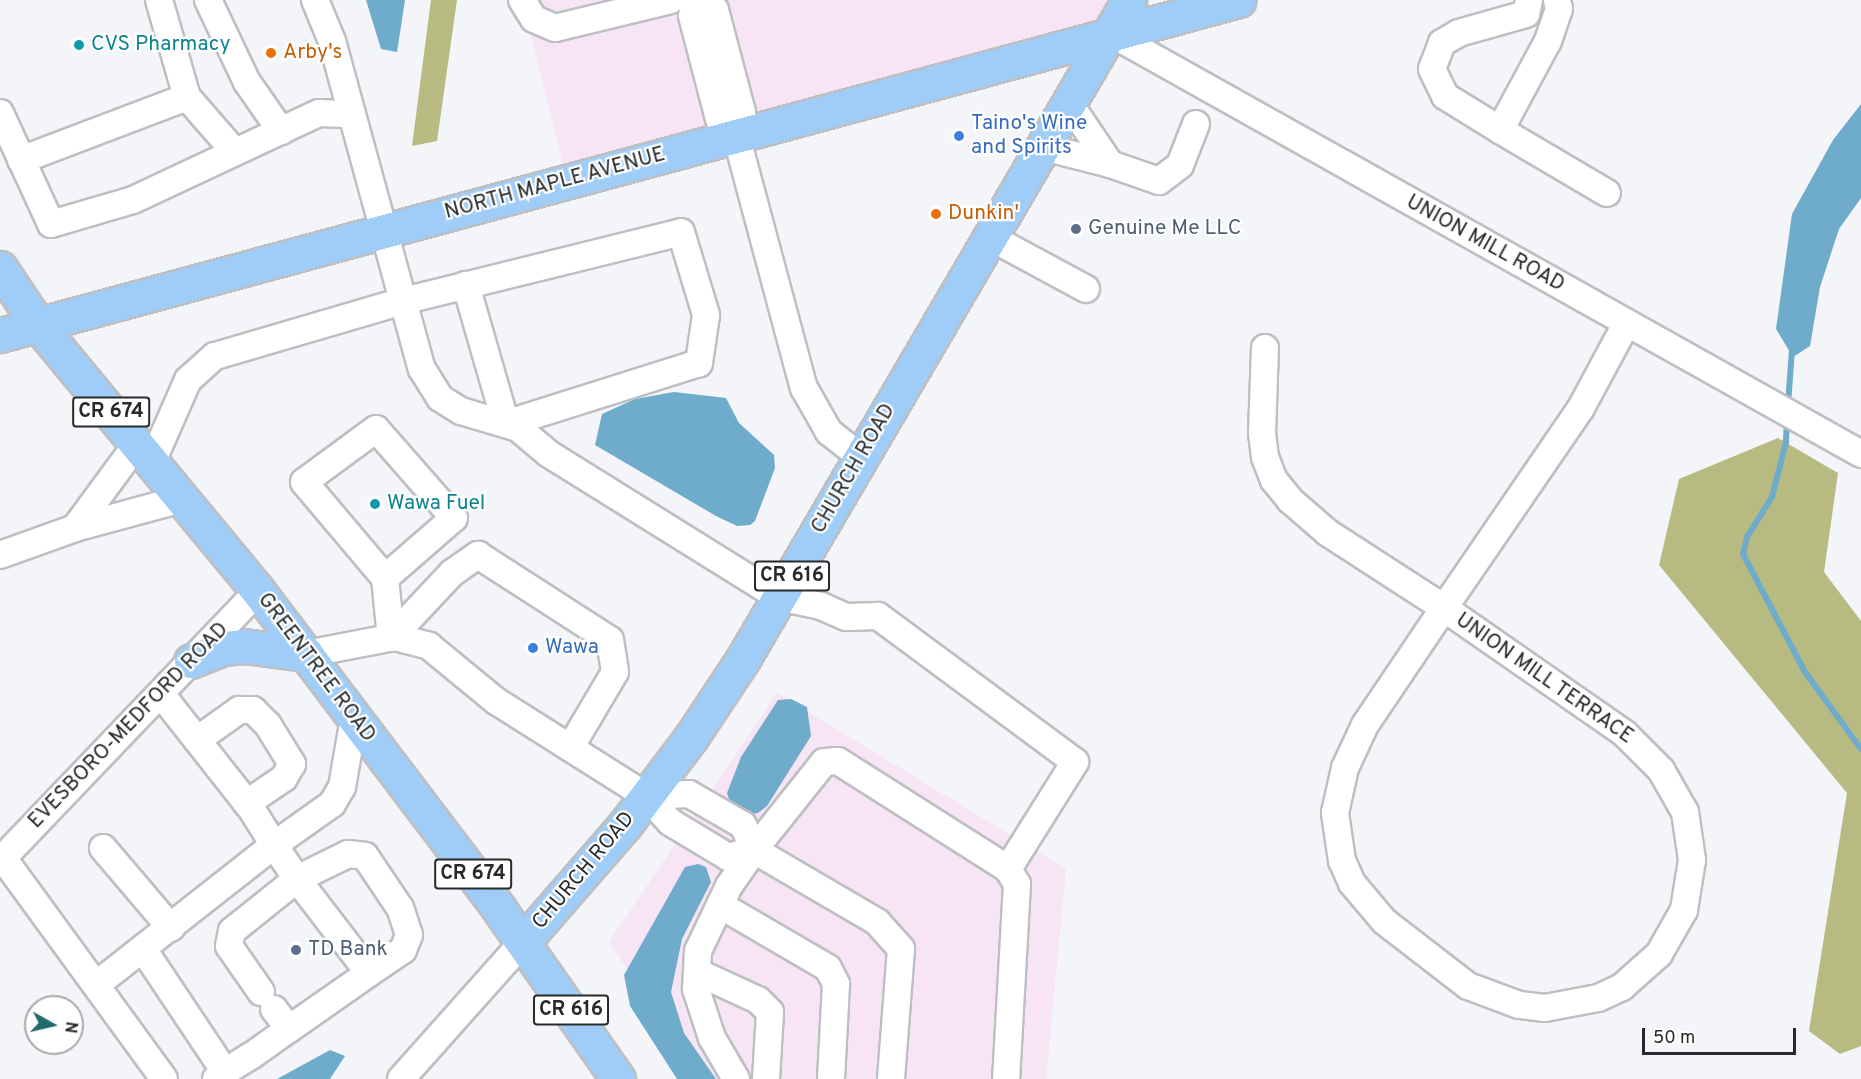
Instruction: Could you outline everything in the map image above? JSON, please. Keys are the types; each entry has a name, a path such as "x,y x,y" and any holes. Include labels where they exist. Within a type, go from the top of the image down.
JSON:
{"main road":[{"name":"CHURCH ROAD","path":"523,942 646,796 692,736 779,597 1129,0"},
{"name":"NORTH MAPLE AVENUE","path":"0,335 1110,33 1239,0"},
{"name":"GREENTREE ROAD","path":"0,268 38,325 258,591 523,942 618,1079"},
{"path":"191,661 233,647 306,654"}],"street":[{"path":"159,0 187,97 235,152"},
{"path":"208,0 247,82 281,131"},
{"path":"315,0 332,41 422,369 440,398 460,411 506,423 779,597 821,606 846,617 878,616 1075,762 1008,869"},
{"path":"522,0 534,19 544,25 566,27 596,9 671,0"},
{"path":"696,0 692,16 719,118 736,135"},
{"path":"705,0 715,10 742,112 736,135 804,388 829,432 861,457"},
{"path":"1529,0 1526,15 1460,33 1442,43 1432,69 1445,96 1607,193"},
{"path":"1500,130 1548,41 1559,9 1557,0"},
{"name":"UNION MILL ROAD","path":"1110,33 1861,454"},
{"path":"1043,147 1110,164 1159,181 1180,165 1203,107 1204,86"},
{"path":"21,160 187,97"},
{"path":"1196,124 1231,102"},
{"path":"1069,103 1110,164"},
{"path":"0,113 51,224 133,200 319,113 352,114"},
{"path":"75,528 145,453 188,380 215,356 403,301 681,232 706,315 699,363 506,423"},
{"path":"990,237 1086,290"},
{"path":"466,285 506,423"},
{"name":"UNION MILL TERRACE","path":"1444,608 1624,734 1661,770 1685,812 1692,860 1684,910 1659,954 1622,987 1598,998 1545,1008 1519,1005 1468,986 1384,921 1352,883 1342,861 1335,813 1345,768 1365,725 1444,608 1581,408 1626,324"},
{"path":"1265,348 1262,433 1265,457 1274,480 1290,500 1328,533 1444,608"},
{"path":"391,638 385,578 304,482 376,429 454,518 478,555 610,640 615,672 570,748"},
{"path":"0,555 75,528 182,499"},
{"path":"385,578 454,518"},
{"path":"391,638 452,573 478,555"},
{"name":"EVESBORO-MEDFORD ROAD","path":"2,859 258,591"},
{"path":"306,654 391,638 429,646 496,701 646,796 670,822 728,857 754,850"},
{"path":"161,694 247,803 297,879 369,973"},
{"path":"197,740 239,710 253,710 268,725 292,764 284,778 247,803"},
{"path":"96,985 274,845 332,804 342,787 348,769 354,718"},
{"path":"736,1079 712,1038 696,989 698,951 720,905 754,850 824,762 838,761 1008,869 1017,884 1006,1079"},
{"path":"646,796 689,794 742,825 754,850 877,922 901,949 891,1079"},
{"path":"103,848 171,928"},
{"path":"143,949 208,1047 221,1075 289,1029 403,950 409,935 400,908 365,856 348,854 297,879 232,931 229,946 289,1029"},
{"path":"2,859 164,1079"},
{"path":"720,905 828,968 836,984 831,1079"},
{"path":"401,1079 523,942"},
{"path":"697,972 758,1000 770,1012 766,1079"}],"shaded area":[{"path":"522,0 1129,0 1110,33 567,181"},
{"path":"777,693 1066,869 1046,1079 702,1079 609,942"}],"green space":[{"path":"431,0 457,0 437,141 412,146"},
{"path":"1778,438 1838,473 1824,572 1861,621 1861,1046 1840,1054 1809,1031 1847,793 1659,565 1679,479"}],"water":[{"path":"366,0 405,0 397,52 381,49"},
{"path":"1861,104 1861,198 1839,229 1820,287 1810,346 1793,357 1776,329 1792,214 1833,140"},
{"path":"674,392 726,398 739,423 774,455 775,468 755,521 750,525 737,526 716,516 595,445 602,414 635,399"},
{"path":"791,699 807,707 811,736 767,806 758,813 746,815 730,802 727,793 741,757 778,700"},
{"path":"698,864 706,867 711,882 682,939 671,992 684,1033 716,1079 677,1079 630,1006 624,975 685,867"},
{"path":"330,1050 345,1056 330,1079 277,1079"}],"waterway":[{"path":"1788,405 1792,349"},
{"path":"1787,421 1786,442 1772,497 1747,537 1743,554 1805,672 1861,749"}],"place":[{"name":"CVS Pharmacy","path":"79,45"},
{"name":"Arby's","path":"271,53"},
{"name":"Taino's Wine and Spirits","path":"959,136"},
{"name":"Dunkin'","path":"936,214"},
{"name":"Genuine Me LLC","path":"1076,229"},
{"name":"Wawa Fuel","path":"375,504"},
{"name":"Wawa","path":"533,648"},
{"name":"TD Bank","path":"296,950"}]}
